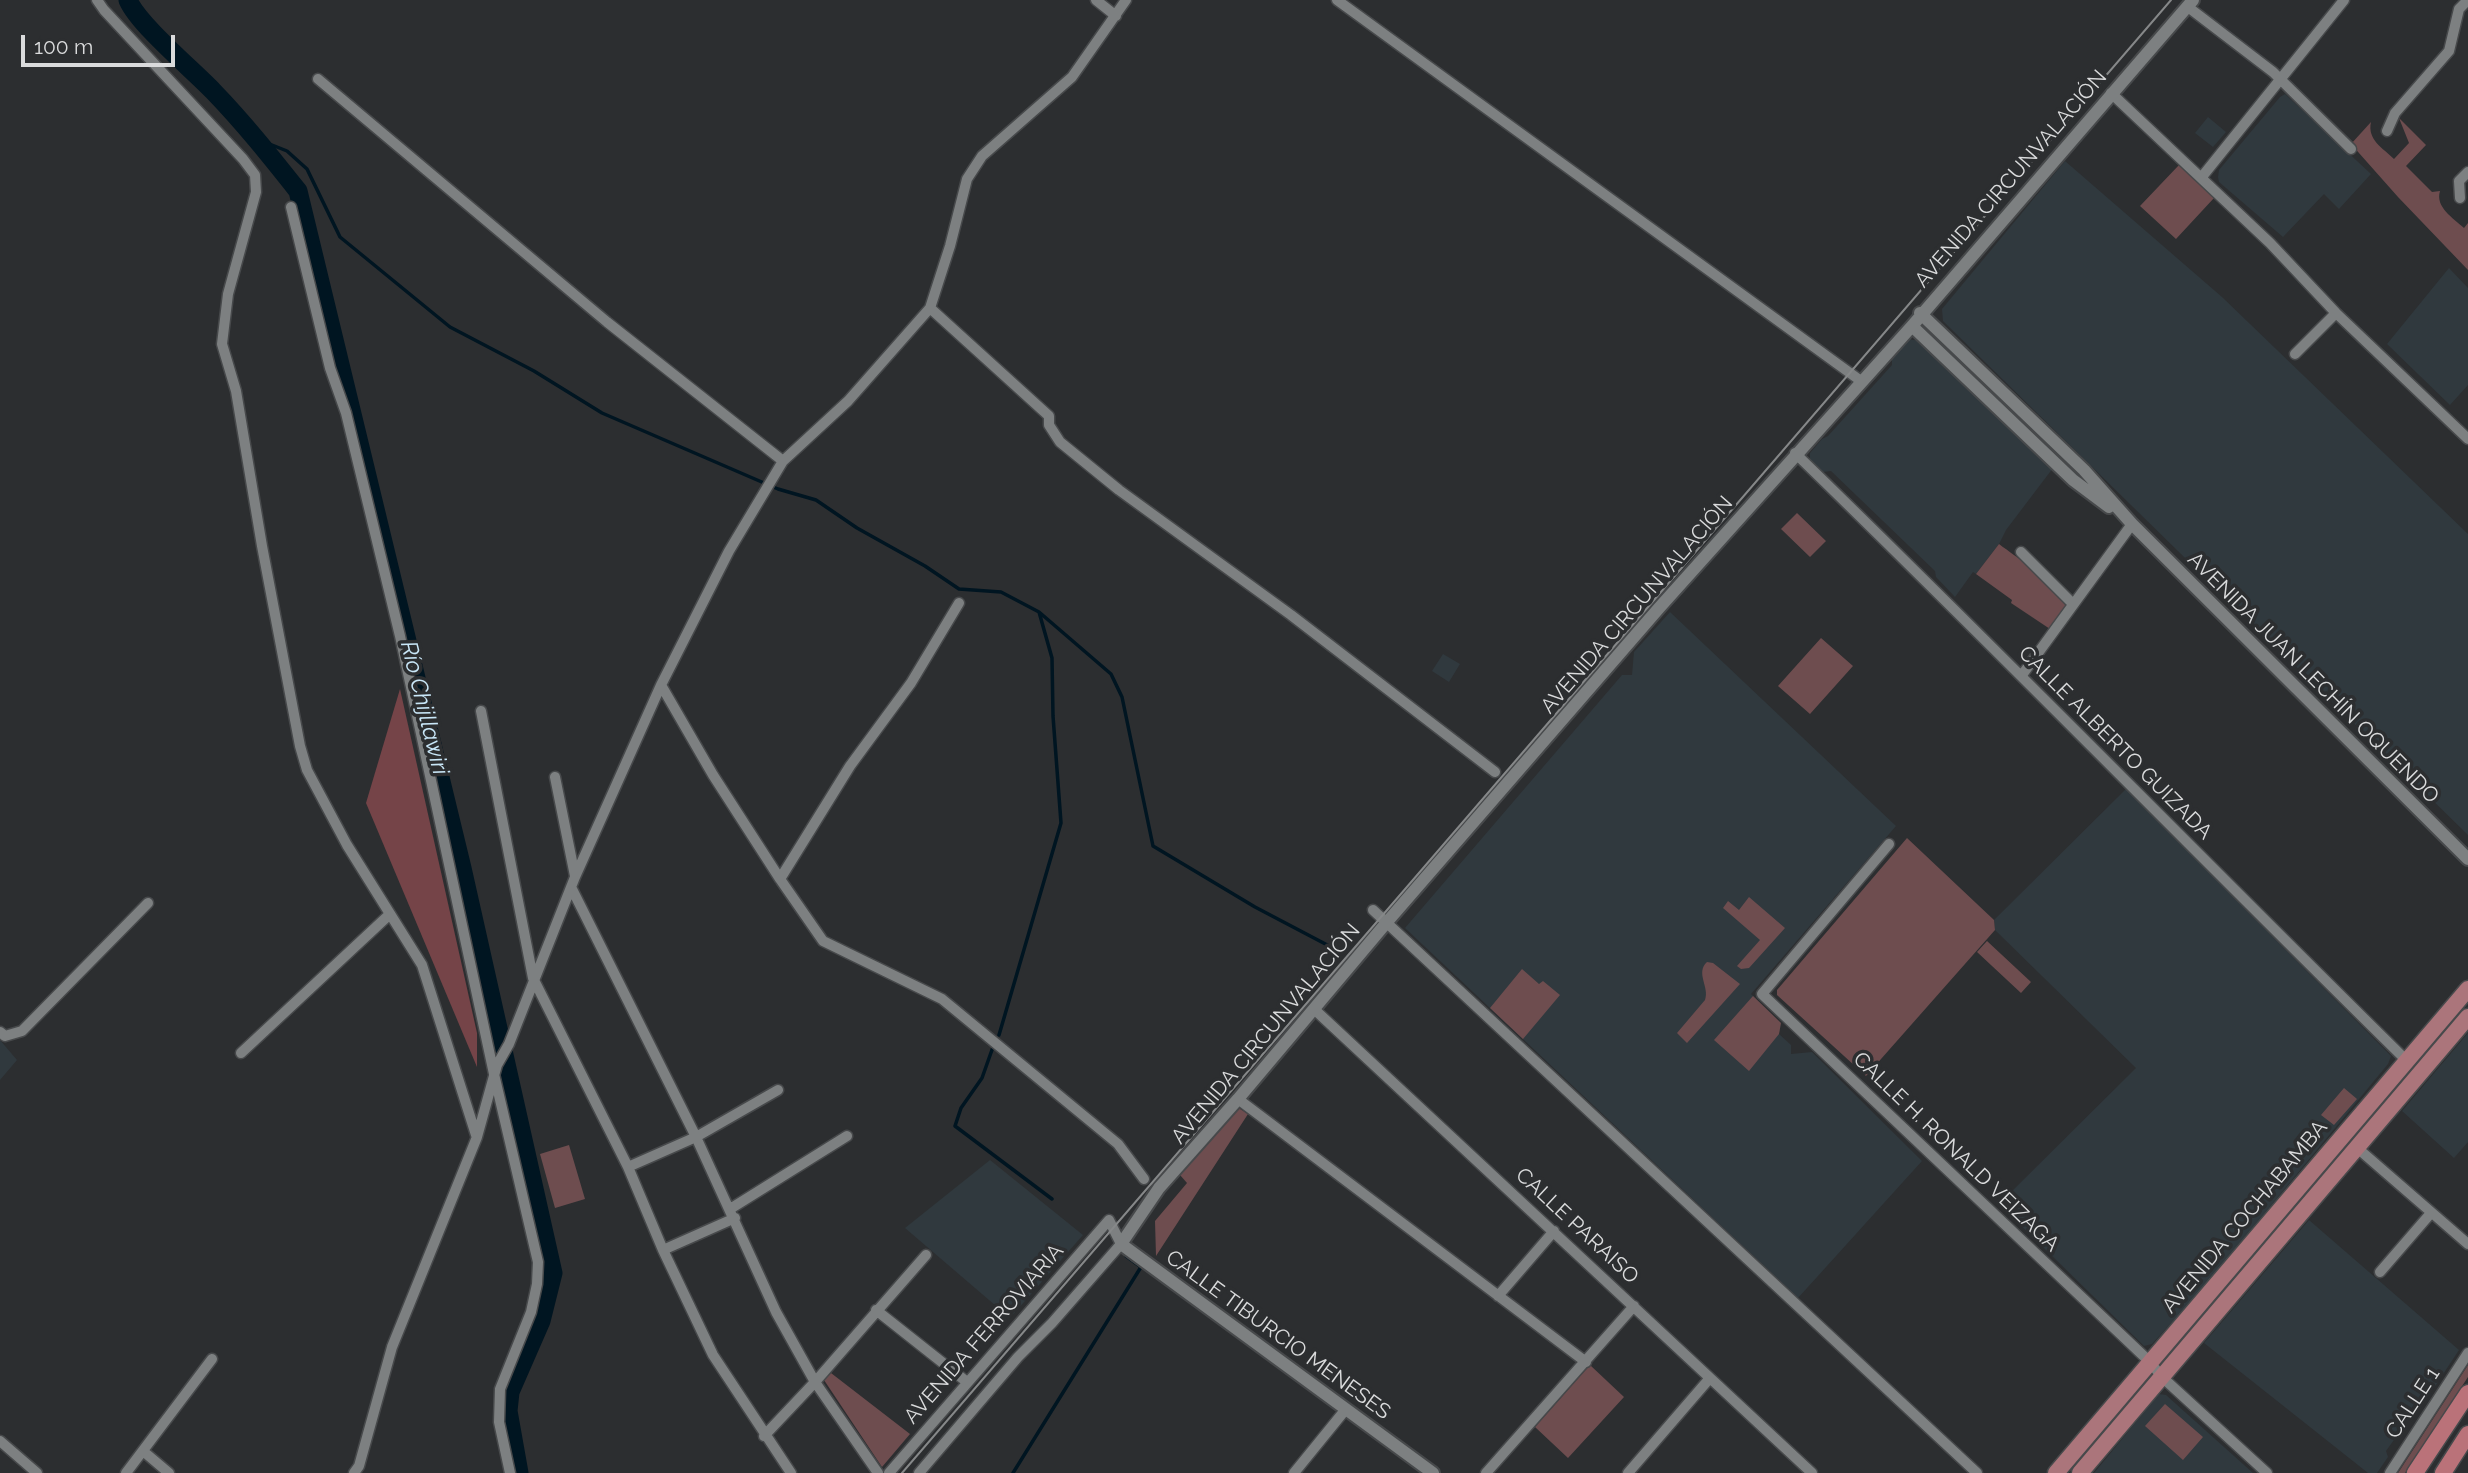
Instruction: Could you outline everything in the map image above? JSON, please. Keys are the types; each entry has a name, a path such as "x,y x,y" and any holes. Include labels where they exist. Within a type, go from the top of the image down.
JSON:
{"highway":[{"path":"2416,1473 2468,1393"},
{"path":"2443,1473 2468,1434"}],"main road":[{"name":"AVENIDA COCHABAMBA","path":"2056,1473 2468,989"},
{"name":"AVENIDA COCHABAMBA","path":"2080,1473 2468,1017"}],"street":[{"path":"97,0 146,56 203,114 255,175 256,191 228,294 222,344 236,391 264,559 300,746 307,770 348,845 422,965 477,1137"},
{"path":"1096,0 1116,16"},
{"path":"354,1473 359,1466 392,1347 477,1137 495,1069 509,1044 573,882 661,685 729,551 783,461 848,401 930,308 950,246 967,179 982,156 1072,77 1126,0"},
{"path":"1337,0 1861,381"},
{"path":"2201,178 2344,0"},
{"path":"2387,131 2395,113 2449,51 2459,9 2468,0"},
{"path":"2191,3 2281,80 2351,149"},
{"name":"AVENIDA CIRCUNVALACIÓN","path":"1121,1244 1159,1188 1387,922 1796,453 1912,326 1920,313 2191,3"},
{"path":"318,79 607,322 783,461"},
{"path":"2111,93 2270,243 2336,313 2468,439"},
{"path":"2460,198 2459,181 2468,172"},
{"path":"290,207 330,368 349,426 400,636 538,1262 531,1312 500,1390 499,1422 510,1473"},
{"path":"930,308 1049,416 1049,425 1060,442 1119,490 1290,615 1496,772"},
{"name":"AVENIDA JUAN LECHÍN OQUENDO","path":"1920,313 2084,470 2132,524 2468,859"},
{"path":"2295,354 2336,313"},
{"name":"AVENIDA JUAN LECHÍN OQUENDO","path":"1912,326 2073,480 2132,524"},
{"name":"CALLE ALBERTO GUIZADA","path":"1796,453 2406,1060"},
{"path":"2022,675 2132,524"},
{"path":"2021,551 2073,604"},
{"path":"780,879 850,766 911,683 959,603"},
{"path":"661,685 713,775 823,941 942,999 1118,1144 1144,1179"},
{"path":"481,711 533,978 628,1167 663,1250 713,1355 790,1473"},
{"path":"555,777 573,882 776,1312 815,1382 878,1473"},
{"name":"CALLE H. RONALD VEIZAGA","path":"1889,845 1762,994 2150,1362 2162,1377 2267,1473"},
{"path":"0,1032 5,1036 22,1031 148,903"},
{"path":"1373,910 1978,1473"},
{"path":"241,1054 390,914"},
{"name":"CALLE PARAISO","path":"1314,1009 1812,1473"},
{"path":"628,1167 695,1137 778,1090"},
{"path":"1238,1099 1586,1362"},
{"path":"2342,1134 2468,1244"},
{"path":"663,1250 732,1214 821,1150 847,1136"},
{"path":"2380,1272 2431,1213"},
{"name":"CALLE TIBURCIO MENESES","path":"1109,1220 1121,1244 1433,1473"},
{"name":"AVENIDA FERROVIARIA","path":"889,1473 1109,1220"},
{"path":"1498,1296 1554,1231"},
{"name":"AVENIDA FERROVIARIA","path":"919,1473 1017,1357 1052,1323 1121,1244"},
{"path":"764,1436 926,1255"},
{"path":"1486,1473 1634,1306"},
{"path":"876,1310 967,1382"},
{"name":"CALLE 1","path":"2390,1473 2468,1353"},
{"path":"126,1473 212,1359"},
{"path":"1628,1473 1710,1378"},
{"path":"1294,1473 1346,1409"},
{"path":"1,1443 37,1473"},
{"path":"143,1451 169,1473"}],"shaded area":[{"path":"2285,94 2371,174 2339,209 2324,194 2283,237 2219,182 2218,177 2219,170"},
{"path":"2208,117 2226,132 2213,147 2195,133"},
{"path":"2399,118 2426,145 2406,166 2432,192 2440,191 2442,207 2450,216 2464,228 2468,223 2468,270 2351,144 2371,122 2374,139 2394,159 2409,143"},
{"path":"2065,161 2222,297 2468,534 2468,835 1943,321 1942,309"},
{"path":"2179,165 2214,198 2176,239 2140,206"},
{"path":"2449,268 2468,288 2468,385 2450,405 2387,344"},
{"path":"1909,339 1920,341 2053,468 2006,530 1999,544 1976,574 1973,572 1955,597 1936,577 1935,571 1831,471 1823,472 1810,460 1810,453 1892,365 1892,359"},
{"path":"1797,513 1826,541 1810,557 1781,529"},
{"path":"1999,544 2037,573 2063,599 2066,607 2050,629 2011,603 2012,600 1976,574"},
{"path":"1670,612 1896,826 1751,994 1781,1023 1779,1034 1791,1045 1791,1054 1812,1052 1922,1161 1798,1298 1405,928 1622,675 1632,675 1634,652"},
{"path":"1821,638 1853,666 1810,714 1778,686"},
{"path":"1443,654 1460,664 1449,682 1432,671"},
{"path":"400,689 477,1033 477,1067 366,803"},
{"path":"2126,789 2391,1056 2388,1064 2197,1295 2152,1344 2144,1346 1999,1204 2136,1068 1995,930 1994,920"},
{"path":"1907,838 1994,920 1995,930 1866,1076 1777,995 1777,990"},
{"path":"1749,897 1785,928 1749,968 1741,969 1737,966 1760,940 1723,908 1728,901 1739,910"},
{"path":"1987,941 2031,982 2021,993 1977,952"},
{"path":"1707,962 1713,963 1740,984 1687,1043 1677,1033 1705,1000 1702,971"},
{"path":"1522,969 1539,984 1543,981 1560,995 1523,1039 1490,1008"},
{"path":"1753,996 1781,1023 1779,1034 1749,1071 1714,1040"},
{"path":"2468,1033 2468,1142 2454,1158 2402,1111"},
{"path":"0,1040 17,1060 0,1080"},
{"path":"2344,1088 2357,1099 2334,1125 2321,1115"},
{"path":"1237,1107 1248,1114 1156,1256 1155,1221 1187,1183 1180,1175"},
{"path":"569,1145 585,1199 555,1208 540,1154"},
{"path":"990,1160 1083,1235 1010,1318 905,1228"},
{"path":"2309,1220 2459,1350 2428,1397 2424,1398 2386,1451 2388,1457 2377,1473 2368,1473 2204,1343"},
{"path":"1590,1365 1624,1397 1568,1458 1535,1427"},
{"path":"2468,1365 2468,1377 2405,1473 2398,1473"},
{"path":"831,1373 910,1434 882,1467 824,1380"},
{"path":"2159,1394 2166,1395 2253,1473 2094,1473"},
{"path":"2165,1404 2203,1437 2183,1460 2145,1426"}],"waterway":[{"name":"Río Chijllawiri","path":"128,0 154,34 236,115 298,191 462,868 553,1273 541,1321 510,1392 508,1411 519,1473"},
{"path":"257,139 287,151 307,169 340,237 450,327 534,371 602,413 778,489 816,500 857,528 925,566 959,589 1001,592 1039,612 1052,658 1053,716 1061,823 999,1035"},
{"path":"1039,612 1111,674 1122,697 1153,846 1255,907 1333,948"},
{"path":"993,1047 982,1078 961,1108 955,1126 1052,1199"},
{"path":"1013,1473 1141,1267 1126,1256"}],"tram line":[{"path":"902,1473 2171,0"}]}
